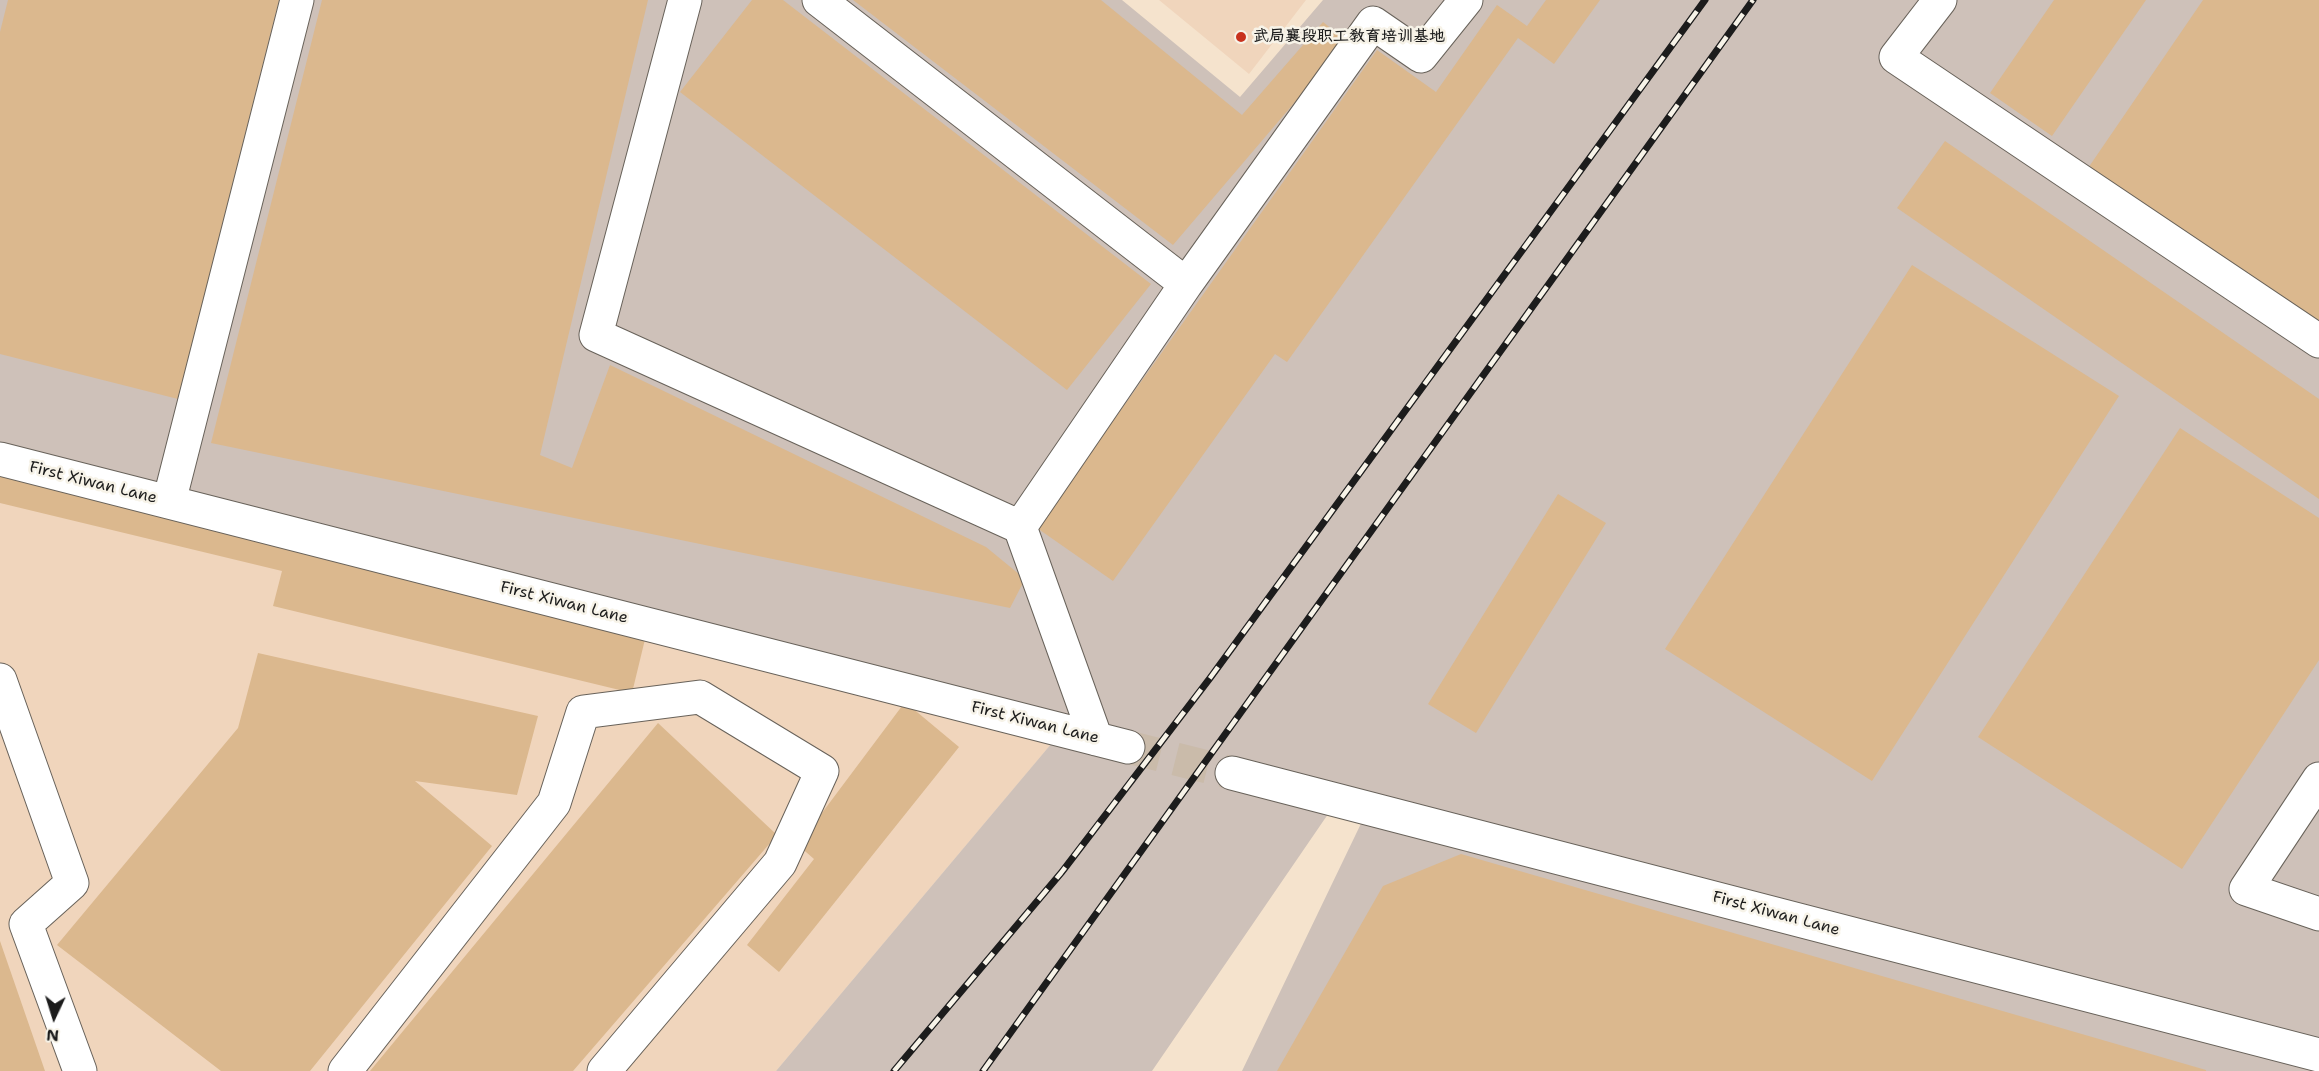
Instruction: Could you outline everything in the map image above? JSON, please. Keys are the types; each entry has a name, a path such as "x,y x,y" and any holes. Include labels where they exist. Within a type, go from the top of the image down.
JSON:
{"street":[{"path":"169,502 297,0"},
{"path":"685,0 596,335 1020,527 1096,739"},
{"path":"819,0 1186,284"},
{"path":"1020,527 1186,284 1373,23 1421,56 1466,0"},
{"path":"1940,0 1896,57 2319,341"},
{"name":"First Xiwan Lane","path":"0,459 1128,747"},
{"path":"0,680 72,883 26,924 80,1071"},
{"path":"345,1071 554,803 583,712 700,697 822,771 780,863 604,1071"},
{"name":"First Xiwan Lane","path":"1232,773 2319,1055"},
{"path":"2319,779 2246,889 2319,914"}],"shaded area":[{"path":"0,0 1122,0 1240,97 1323,0 2319,0 2319,1071 1242,1071 1368,809 1337,801 1152,1071 776,1071 1062,731 0,459"},
{"name":"武局襄段职工教育培训基地","path":"1159,0 1306,0 1249,74"},
{"path":"0,459 1063,730 776,1071 0,1071"}],"building":[{"path":"8,0 279,0 178,399 0,354 0,32"},
{"path":"322,0 648,0 540,455 572,468 610,365 986,547 1025,579 1010,608 211,443"},
{"path":"752,0 783,0 1151,284 1067,390 680,92"},
{"path":"853,0 1101,0 1242,115 1323,22 1347,41 1173,245"},
{"path":"1546,0 1600,0 1554,64 1518,38 1287,362 1275,354 1113,581 1037,528 1377,50 1436,92 1497,5 1527,26"},
{"path":"2054,0 2146,0 2052,136 1990,93"},
{"path":"2203,0 2319,0 2319,334 2084,174"},
{"path":"1945,141 2319,399 2319,499 1897,208"},
{"path":"1912,265 2119,396 1872,781 1665,649"},
{"path":"2180,428 2319,518 2319,660 2182,869 1978,737"},
{"path":"0,475 647,631 632,693 273,606 282,571 0,503"},
{"path":"1558,494 1606,523 1476,733 1428,704"},
{"path":"258,653 538,716 517,795 415,781 492,846 310,1071 221,1071 57,945 238,728"},
{"path":"905,702 959,747 779,972 747,945 814,859 798,845"},
{"path":"658,723 777,835 573,1071 370,1071"},
{"path":"1461,854 2206,1071 1277,1071 1383,886"},
{"path":"0,941 45,1071 0,1071"}],"tunnel":[{"path":"1128,747 1232,773"}],"railway":[{"path":"894,1071 1061,873 1210,678 1705,0"},
{"path":"983,1071 1753,0"}],"place":[{"name":"武局襄段职工教育培训基地","path":"1241,37"}]}
